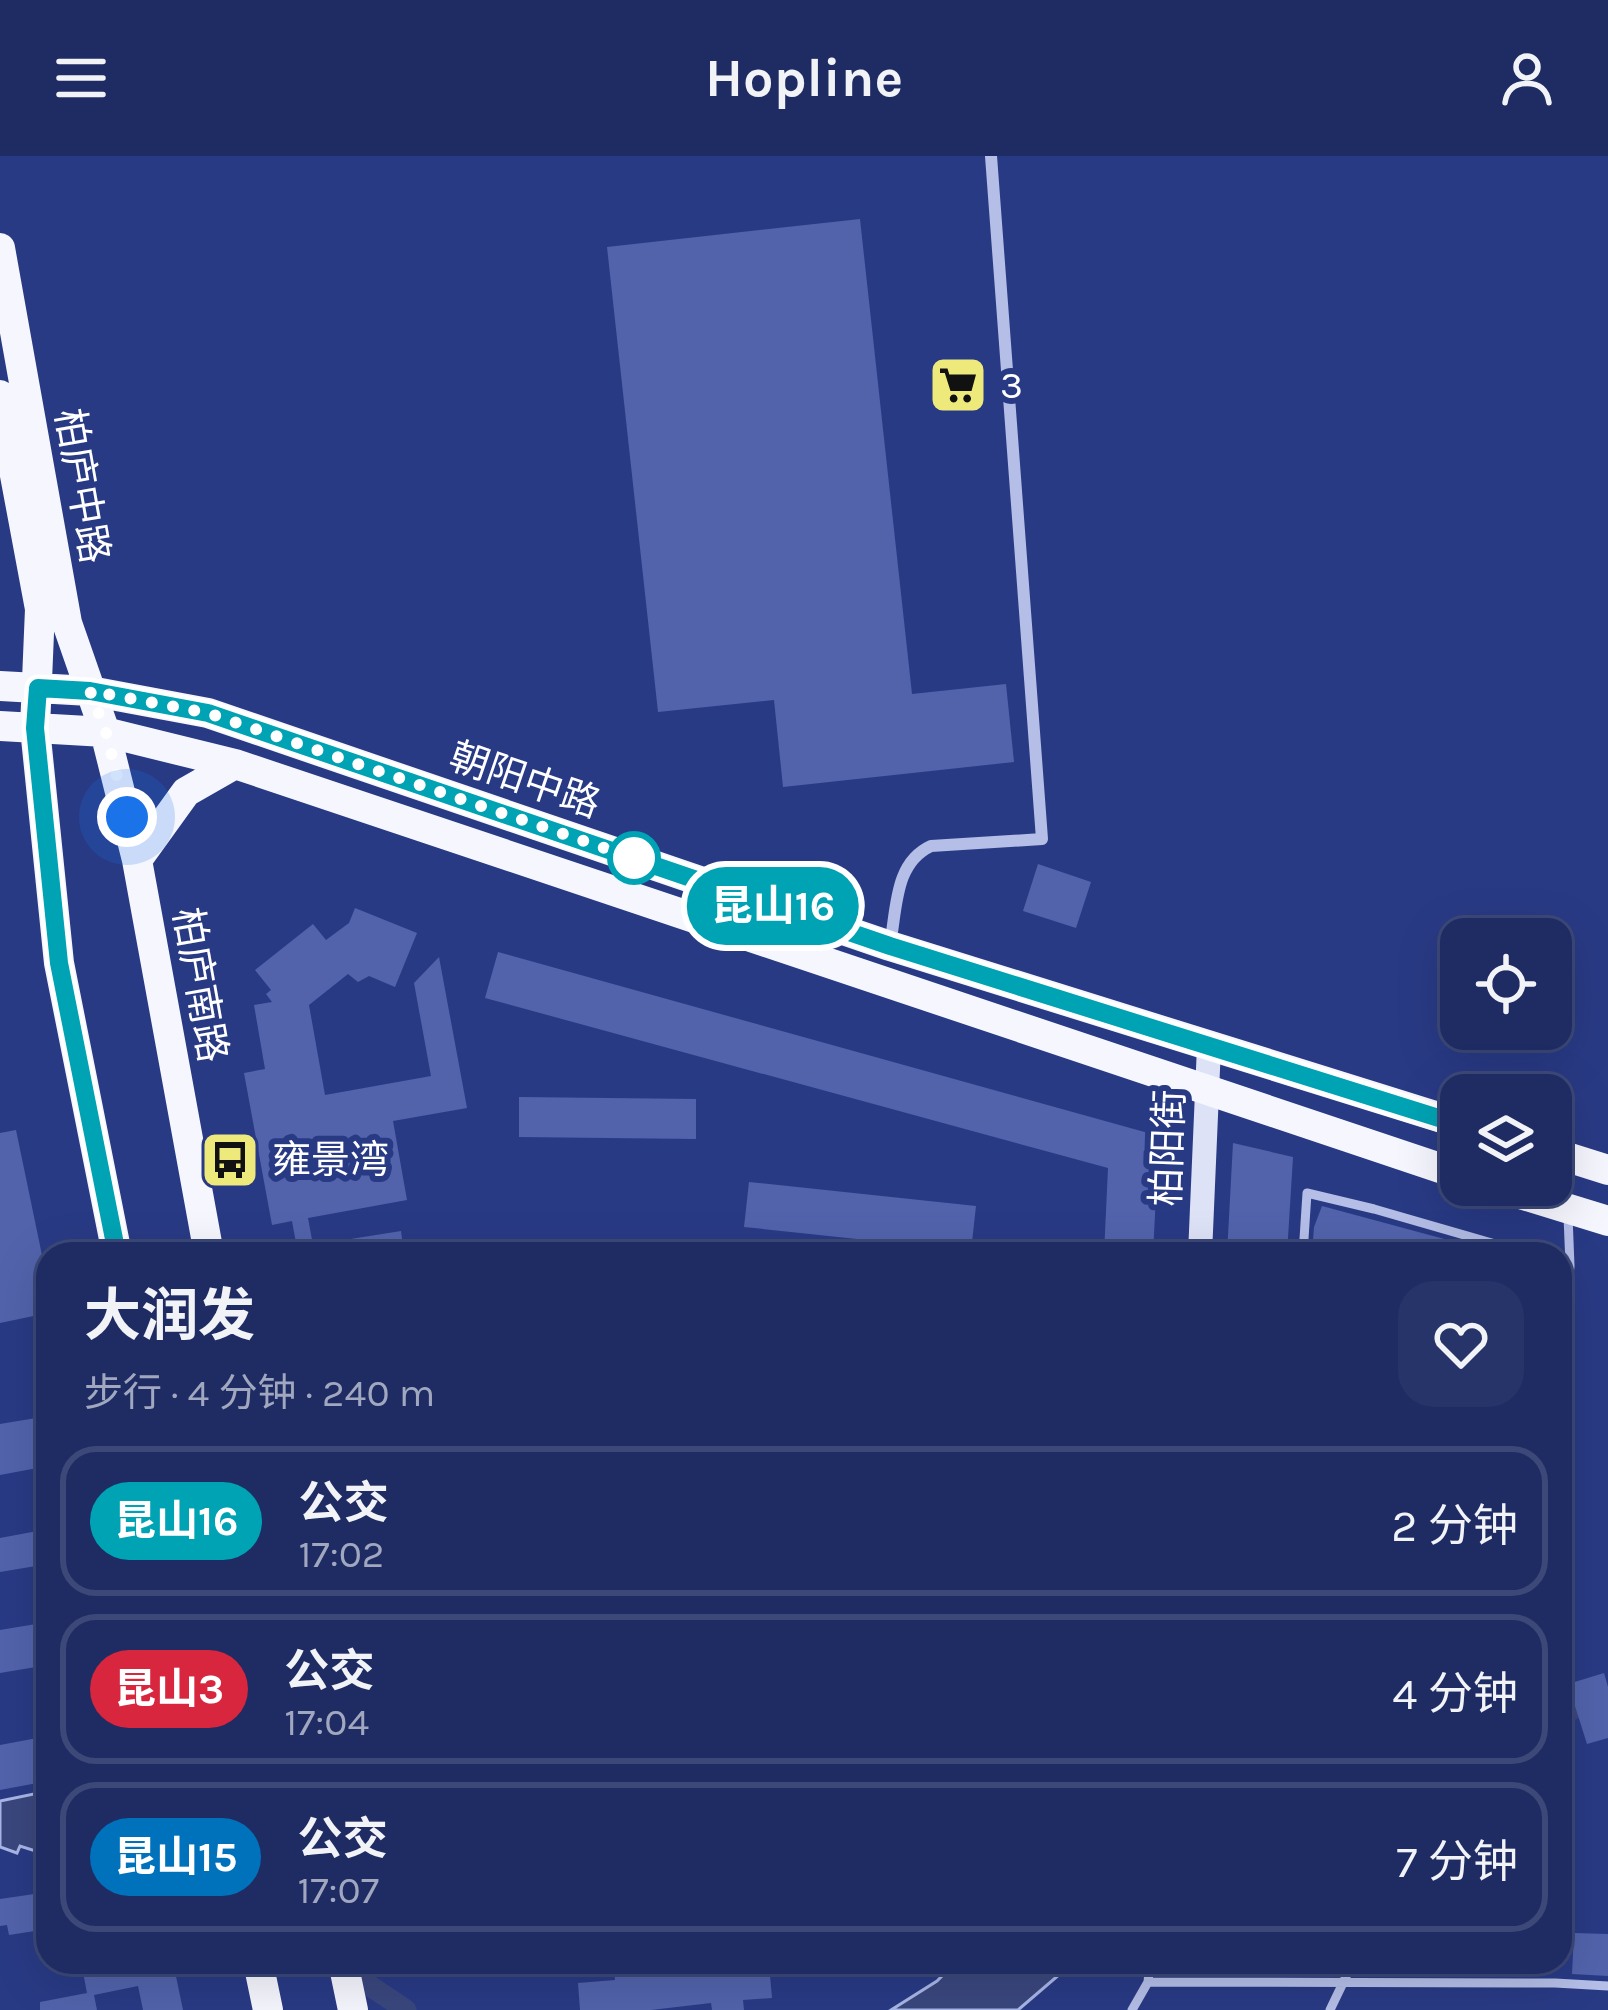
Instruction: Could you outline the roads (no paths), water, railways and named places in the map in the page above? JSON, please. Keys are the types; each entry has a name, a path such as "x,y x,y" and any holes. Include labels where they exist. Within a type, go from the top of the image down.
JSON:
{"main road":[{"name":"柏庐中路","path":"0,248 67,623 106,732"},
{"name":"柏庐中路","path":"0,394 40,609 35,728"},
{"name":"朝阳中路","path":"0,686 90,691 208,713 890,946 1440,1118"},
{"name":"朝阳中路","path":"0,727 106,732 236,764 1440,1168"},
{"path":"35,728 59,963 115,1242"},
{"name":"柏庐南路","path":"106,732 137,860 207,1242"},
{"path":"137,860 186,792 236,764"},
{"path":"1572,1159 1608,1170"},
{"path":"1555,1206 1608,1221"},
{"path":"260,1974 268,2010"},
{"path":"346,1974 353,2010"}],"street":[{"path":"890,946 904,868 916,853 931,846 1042,839 992,156"},
{"name":"柏阳街","path":"1201,1242 1208,1046"}],"lane":[{"path":"1304,1242 1307,1193 1488,1242"},
{"path":"1566,1242 1567,1210"},
{"path":"1132,2010 1149,1974"},
{"path":"1330,2010 1346,1974"},
{"path":"1148,1982 1608,1986"}],"water":[{"path":"36,1794 36,1851 20,1846 17,1853 0,1847 0,1801"},
{"path":"944,1974 1060,1974 1018,2010 891,2010"}],"waterway":[{"path":"1572,1710 1608,1696"},
{"path":"352,1974 406,2010"}],"place":[{"name":"3","path":"958,385"},
{"name":"雍景湾","path":"230,1160"}]}
